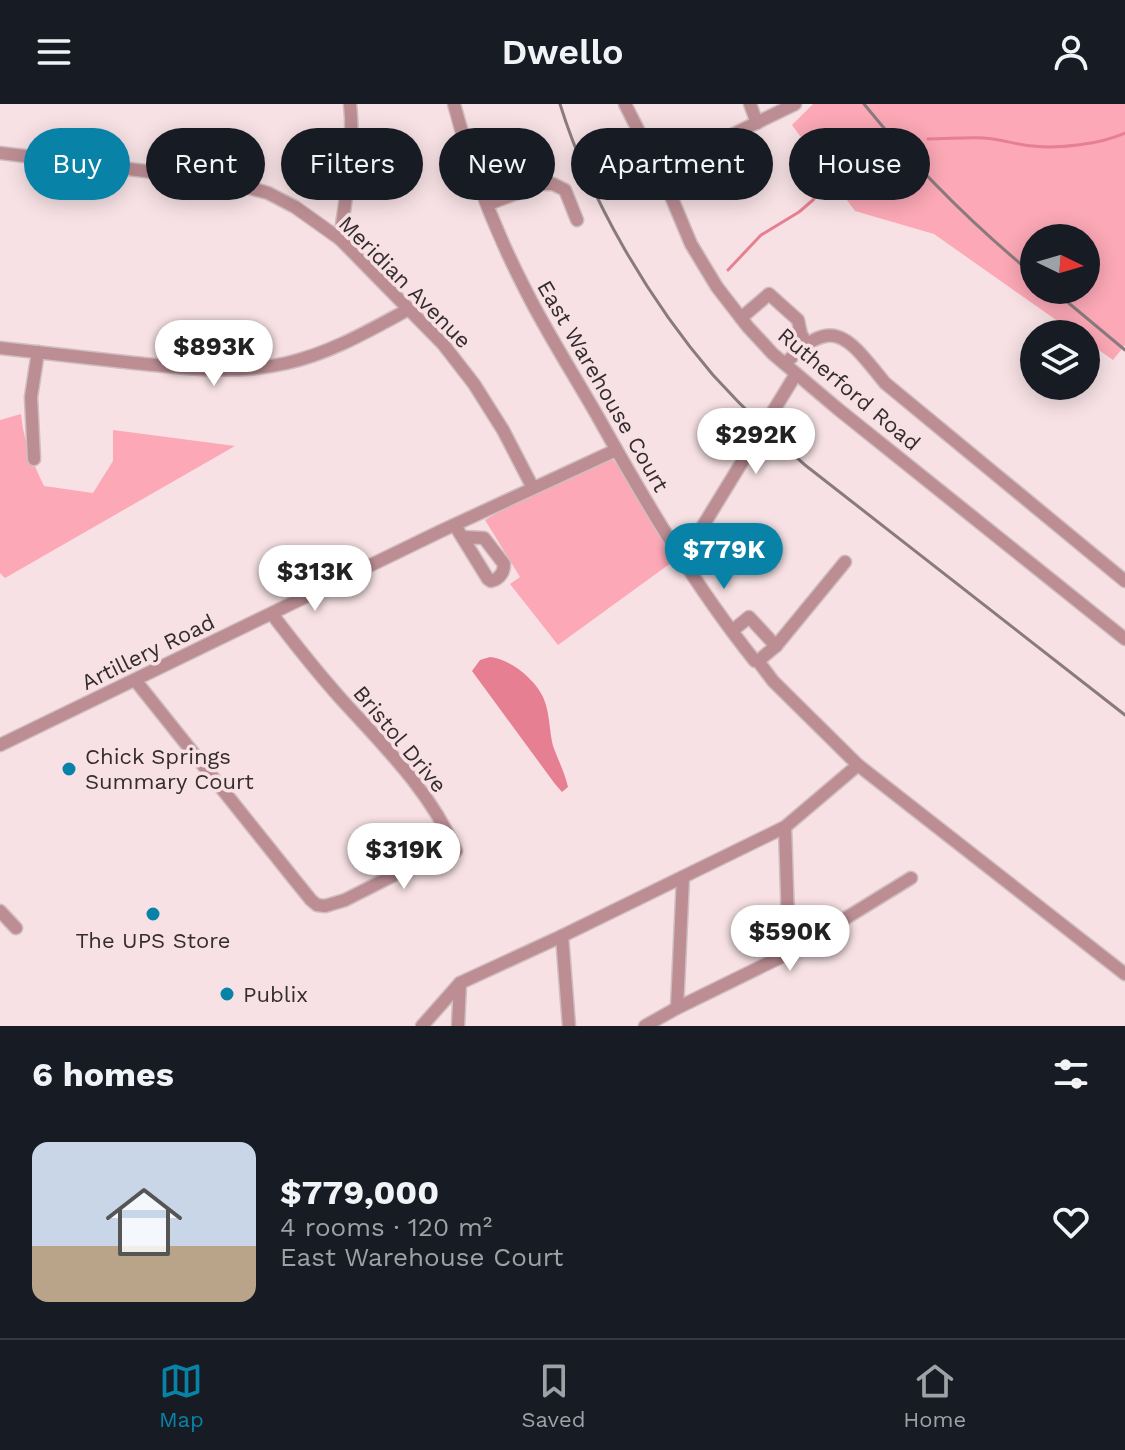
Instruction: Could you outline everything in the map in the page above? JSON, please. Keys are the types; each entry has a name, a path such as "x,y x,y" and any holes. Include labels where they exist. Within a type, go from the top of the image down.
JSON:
{"street":[{"path":"340,239 349,174 350,104"},
{"name":"East Warehouse Court","path":"454,104 488,204 523,286 550,337 682,560 755,661 858,765 1125,974"},
{"name":"Rutherford Road","path":"625,104 637,128"},
{"path":"750,104 757,123"},
{"path":"747,128 795,104"},
{"name":"Meridian Avenue","path":"0,153 209,178 255,188 295,207 340,239 443,344 474,384 503,430 533,488"},
{"path":"488,204 542,184 553,184 565,190 577,220"},
{"name":"Rutherford Road","path":"671,200 691,244 717,287 773,354 1125,639"},
{"path":"741,318 769,294 798,320 807,344"},
{"path":"0,348 211,370 261,368 286,364 329,350 409,309"},
{"path":"785,364 799,348 821,336 834,335 856,348 885,383 1125,581"},
{"path":"34,459 31,397 38,352"},
{"path":"682,560 796,374"},
{"name":"Artillery Road","path":"0,745 616,450"},
{"path":"455,525 462,537 488,579 491,581 499,577 504,564 484,538 462,537"},
{"path":"758,661 776,646 845,562"},
{"name":"Bristol Drive","path":"135,680 317,905 338,902 412,866 456,851 444,823 407,773 328,684 272,614"},
{"path":"732,631 749,617 776,646"},
{"path":"422,1026 460,983 785,827 858,765"},
{"path":"785,827 789,953"},
{"path":"677,1008 683,877"},
{"path":"645,1026 789,953 911,878"},
{"path":"0,911 16,928"},
{"path":"562,936 569,1026"},
{"path":"458,1026 460,983"}],"shaded area":[{"path":"813,104 1125,104 1125,345 1113,360 1100,351 1100,320 1056,320 1033,304 1100,304 1100,224 1020,224 1020,295 934,234 855,211 847,200 930,200 930,128 794,128 792,125"},
{"path":"21,414 29,451 44,486 93,493 113,461 113,430 235,446 5,578 0,573 0,420"},
{"path":"605,450 628,478 675,560 558,645 510,584 520,577 485,520"},
{"path":"490,657 505,661 521,671 543,697 553,746 568,787 562,792 472,671 480,660"}],"waterway":[{"path":"930,139 984,138 1055,147 1092,143 1125,133"},
{"path":"728,270 761,235 813,200"}],"railway":[{"path":"560,104 587,176 623,247 666,314 724,387 805,465 1125,715"},
{"path":"864,104 945,194 1020,263"},
{"path":"1070,304 1125,350"}],"place":[{"name":"Chick Springs Summary Court","path":"69,769"},
{"name":"The UPS Store","path":"153,914"},
{"name":"Publix","path":"227,994"}]}
